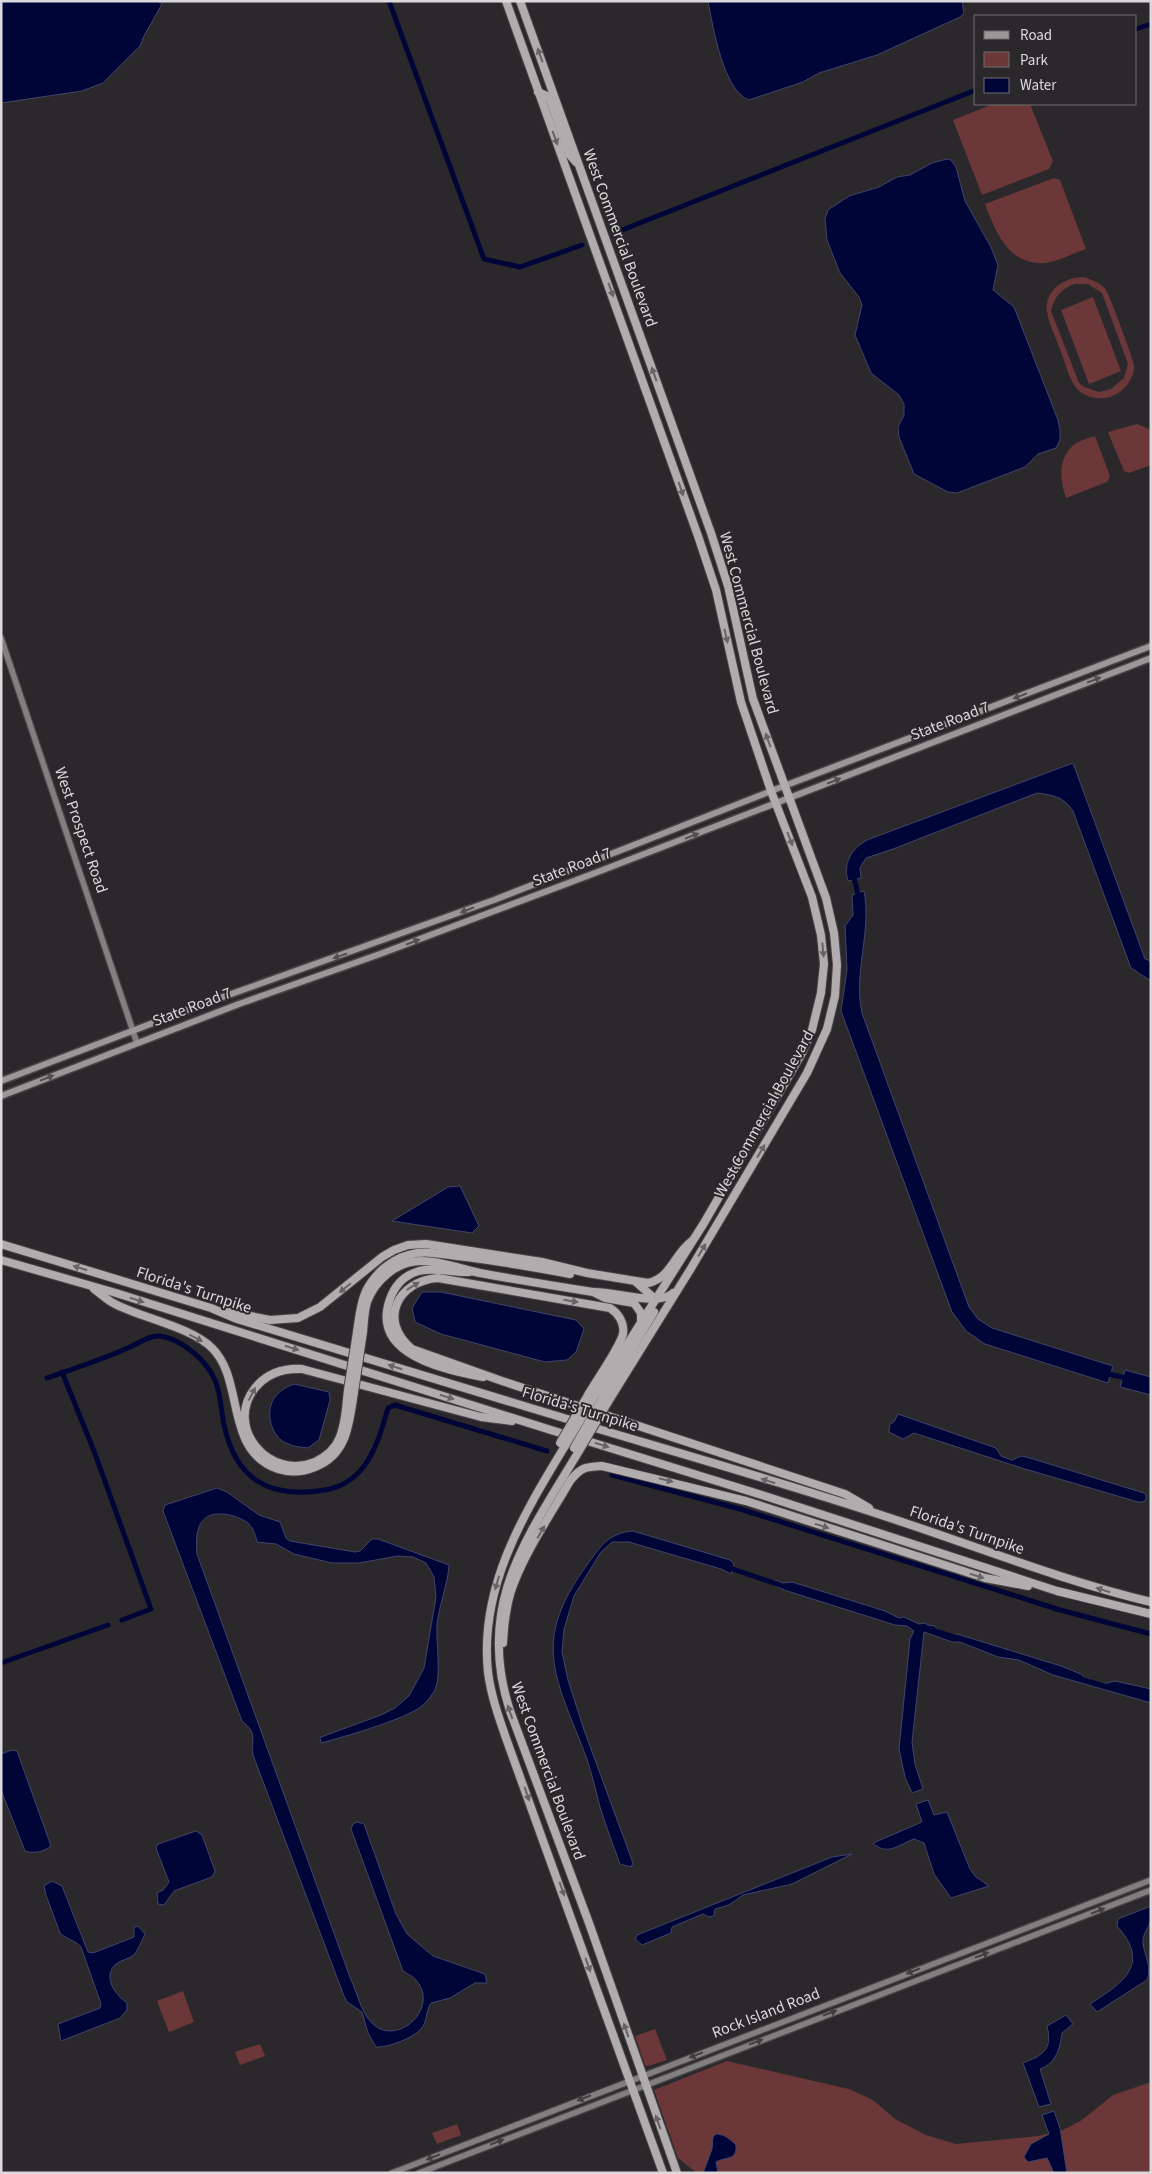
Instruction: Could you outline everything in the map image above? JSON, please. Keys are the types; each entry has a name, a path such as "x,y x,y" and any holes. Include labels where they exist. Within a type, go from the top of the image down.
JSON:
{"highway":[{"name":"West Commercial Boulevard","path":"506,1 699,538 716,590 741,702 776,804 812,897 821,935 824,964 821,993 812,1030 802,1053 695,1238 640,1325 591,1396 563,1445 523,1518 504,1560 490,1613 487,1636 488,1671 499,1718 663,2173"},
{"name":"West Commercial Boulevard","path":"520,1 712,533 728,586 753,699 824,893 834,933 837,965 835,996 827,1029 810,1067 680,1287 605,1400 564,1476 526,1540 505,1593 499,1624 498,1656 500,1678 510,1711 589,1923 677,2173"},
{"path":"538,92 549,97 569,154 580,167"},
{"path":"210,1308 270,1320 298,1318 320,1307 382,1257 408,1245 426,1244 459,1248 542,1262 587,1274 648,1283 661,1278 683,1247 695,1238"},
{"name":"Florida's Turnpike","path":"1,1244 210,1308 237,1319 882,1515 1113,1593 1151,1602"},
{"path":"534,1424 481,1417 302,1369 290,1368 266,1377 252,1392 246,1414 249,1435 262,1453 271,1460 281,1464 299,1466 322,1459 338,1441 343,1430 351,1391 360,1332 366,1291 380,1271 395,1260 408,1255 426,1252 482,1258 573,1274 587,1274"},
{"name":"Florida's Turnpike","path":"1,1260 765,1496 1057,1591 1151,1614"},
{"path":"360,1332 368,1302 376,1285 392,1270 420,1260 451,1264 478,1272 593,1292 605,1292 656,1300 670,1296 680,1287"},
{"path":"478,1272 432,1270 420,1271 408,1276 397,1284 391,1295 386,1316 388,1327 399,1346 412,1356 463,1373 502,1381"},
{"path":"591,1396 622,1336 622,1323 619,1316 610,1308 438,1278 425,1279 411,1286 400,1295 395,1321 398,1333 405,1343 420,1352 502,1381 845,1494 882,1515"},
{"path":"636,1282 656,1300"},
{"path":"90,1287 114,1304 188,1333 212,1347 222,1363 244,1437 255,1454 272,1467 296,1472 310,1470 324,1464 334,1456 348,1434 351,1391"},
{"path":"593,1292 604,1298 634,1303 641,1313 640,1325"},
{"path":"605,1400 655,1311 656,1300"},
{"path":"500,1678 505,1618 513,1584 570,1481 579,1470 588,1467 602,1466 746,1501 986,1578 1057,1591"}],"main road":[{"name":"West Prospect Road","path":"1,638 133,1030 135,1044"},
{"name":"State Road 7","path":"1,1081 133,1030 494,900 784,786 1151,646"},
{"name":"State Road 7","path":"1,1096 135,1044 480,917 1151,658"},
{"path":"595,873 602,866 605,856"},
{"path":"498,910 498,905 508,894"},
{"path":"480,917 488,910 494,900"},
{"path":"380,954 386,940"},
{"path":"269,994 278,986 281,977"},
{"name":"Rock Island Road","path":"392,2173 1151,1880"},
{"name":"Rock Island Road","path":"419,2173 1151,1890"}],"green space":[{"path":"990,105 1030,105 1053,161 1049,169 982,195 953,120"},
{"path":"1054,178 1060,180 1086,249 1046,263 1033,263 1022,259 1006,246 994,226 985,204"},
{"path":"1083,277 1092,280 1106,290 1134,365 1130,380 1124,389 1110,397 1089,397 1078,390 1072,382 1048,317 1047,304 1052,292 1062,283","holes":["1075,284 1088,284 1102,293 1128,364 1124,378 1111,389 1099,392 1084,387 1079,383 1051,311 1056,297 1062,291"]},
{"path":"1093,297 1121,371 1089,384 1061,310"},
{"path":"1137,424 1151,430 1151,465 1129,473 1124,471 1108,432"},
{"path":"1095,436 1110,476 1107,482 1066,498 1062,484 1062,469 1066,455 1076,443"},
{"path":"183,1991 194,2022 169,2032 157,2001"},
{"path":"655,2029 667,2060 648,2066 645,2065 635,2036"},
{"path":"260,2044 265,2056 240,2065 235,2052"},
{"path":"727,2061 849,2089 873,2100 895,2119 926,2135 956,2144 1038,2136 1063,2130 1082,2120 1113,2095 1151,2082 1151,2173 697,2173 678,2158 654,2090"},
{"path":"457,2124 461,2135 437,2144 432,2133"}],"water":[{"path":"1,1 158,1 162,4 140,46 103,83 82,91 1,103"},
{"path":"708,1 962,1 964,13 960,17 877,55 819,73 803,82 749,100 740,94 732,84 726,71 716,41"},
{"path":"947,159 951,160 956,167 965,201 991,247 998,265 993,290 1014,307 1058,420 1060,430 1060,440 1056,448 1038,454 1025,467 957,493 948,492 914,474 899,437 898,427 904,415 904,404 899,395 871,373 855,335 862,305 859,297 840,273 827,240 825,219 828,210 849,196 879,187 897,177 910,175 932,163"},
{"path":"1073,763 1145,959 1151,961 1151,981 1131,968 1073,811 1062,800 1053,796 1037,793 866,858 860,868 861,878 848,881 847,868 850,857 867,840"},
{"path":"864,891 866,922 860,983 862,1013 969,1307 978,1319 992,1328 1113,1366 1108,1383 985,1344 966,1331 952,1312 841,1011 847,970 845,926 853,915 852,895"},
{"path":"460,1186 479,1226 472,1233 392,1221 448,1187"},
{"path":"422,1292 441,1292 576,1320 584,1329 576,1352 567,1360 545,1362 441,1334 415,1322 412,1308"},
{"path":"1125,1370 1151,1377 1151,1395 1120,1387"},
{"path":"294,1384 329,1392 330,1400 319,1440 308,1448 293,1446 282,1441 271,1424 270,1409 275,1397 281,1391"},
{"path":"898,1414 996,1448 1001,1456 1012,1460 1021,1456 1030,1458 1144,1493 1146,1500 1138,1502 1025,1469 914,1433 903,1439 889,1432 890,1424 894,1422"},
{"path":"217,1488 227,1492 259,1515 280,1522 286,1538 290,1541 355,1552 360,1551 372,1539 378,1539 449,1565 437,1625 437,1681 430,1697 422,1706 403,1716 321,1743 321,1737 381,1715 395,1708 409,1696 424,1668 436,1597 434,1577 426,1563 413,1557 398,1556 359,1563 332,1563 294,1554 276,1544 257,1542 249,1524 235,1516 223,1514 212,1515 203,1520 197,1534 197,1554 351,1980 368,2018 381,2029 392,2031 412,2022 419,2013 423,2003 422,1991 416,1980 403,1971 351,1829 353,1824 357,1822 364,1824 396,1914 407,1934 433,1956 485,1974 487,1983 475,1983 450,1998 431,2003 421,2029 412,2036 393,2044 376,2047 368,2033 362,2012 347,2002 344,1996 253,1755 252,1733 242,1721 163,1511 165,1505"},
{"path":"633,1531 730,1560 734,1564 731,1574 721,1569 629,1542 612,1542 601,1552 574,1596 564,1629 562,1652 568,1680 584,1730 633,1863 631,1867 620,1864 600,1807 587,1759 559,1683 554,1662 554,1640 558,1617 569,1593 592,1558 611,1538 624,1532"},
{"path":"775,1580 783,1583 792,1582 885,1611 899,1618 904,1617 919,1624 925,1623 935,1626 939,1634 953,1639 957,1634 1061,1666 1081,1674 1085,1678 1090,1679 1089,1683 1101,1687 1103,1684 1115,1681 1151,1689 1151,1703 1053,1675 1019,1660 998,1657 960,1642 952,1642 924,1632 912,1742 915,1764 923,1789 912,1793 905,1777 899,1749 910,1639 914,1631 907,1626 895,1625 784,1590 773,1584"},
{"path":"12,1750 17,1751 51,1846 42,1851 25,1851 1,1790 1,1754"},
{"path":"928,1800 934,1815 947,1812 970,1869 975,1876 989,1886 951,1898 934,1874 924,1843 914,1839 894,1848 884,1849 873,1843 922,1822 916,1804"},
{"path":"196,1831 202,1835 215,1871 212,1877 174,1891 164,1905 158,1904 157,1893 163,1890 169,1882 156,1848 158,1844"},
{"path":"852,1854 792,1884 743,1895 729,1905 715,1909 714,1916 709,1917 703,1914 672,1927 671,1933 642,1945 635,1939 637,1935 832,1857"},
{"path":"52,1881 62,1886 88,1952 93,1953 134,1937 134,1927 138,1926 145,1934 134,1955 116,1964 110,1974 112,1985 118,1995 127,2003 127,2010 120,2018 61,2041 58,2024 100,2008 101,2004 81,1947 60,1933 44,1886"},
{"path":"1151,1906 1151,1920 1143,1941 1148,1966 1147,1980 1097,2012 1090,2004 1122,1980 1129,1972 1132,1962 1132,1952 1127,1940 1117,1926 1118,1919"},
{"path":"1066,2015 1073,2024 1062,2033 1056,2055 1050,2063 1040,2069 1051,2104 1039,2107 1023,2063 1045,2050 1049,2041 1047,2026"},
{"path":"1054,2111 1060,2128 1067,2173 1054,2173 1047,2158 1028,2162 1024,2157 1031,2144 1049,2134 1042,2115"},
{"path":"716,2134 727,2137 736,2145 735,2154 716,2162 718,2173 703,2173 712,2149 713,2137"}],"waterway":[{"path":"389,1 484,259 520,267 582,245"},
{"path":"1137,29 1151,24"},
{"path":"617,232 974,91"},
{"path":"853,873 859,899"},
{"path":"47,1378 111,1355 146,1339 160,1336 169,1338 193,1352 211,1373 217,1385 224,1425 230,1444 237,1460 247,1473 259,1482 288,1492 325,1490 339,1486 351,1479 368,1460 380,1435 388,1408 395,1405 547,1451"},
{"path":"62,1372 94,1451 151,1609 122,1620"},
{"path":"1105,1373 1129,1379"},
{"path":"612,1475 740,1509 1060,1610 1151,1634"},
{"path":"727,1567 780,1585"},
{"path":"1,1663 108,1625"},
{"path":"932,1630 960,1639"},
{"path":"1084,1680 1107,1687"}]}
